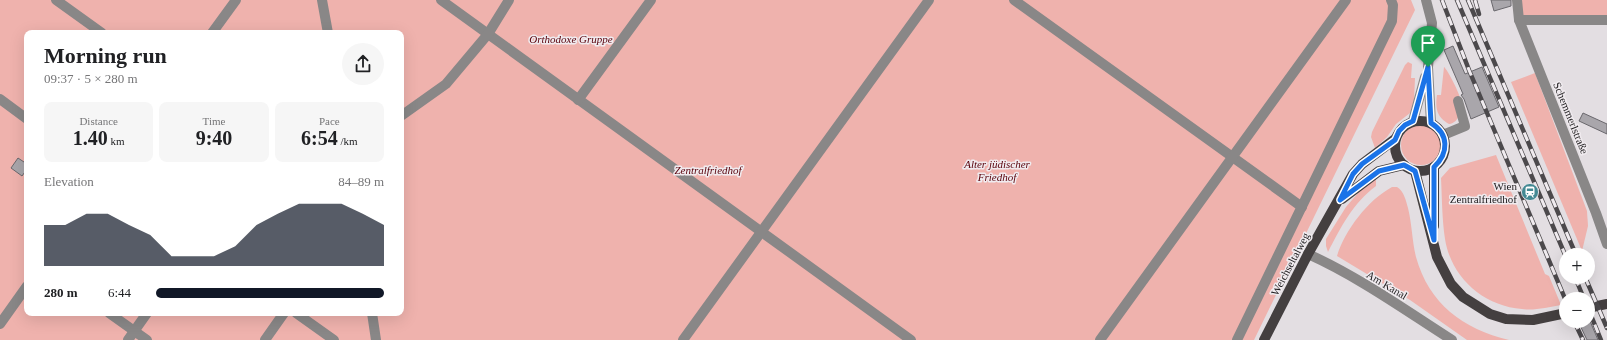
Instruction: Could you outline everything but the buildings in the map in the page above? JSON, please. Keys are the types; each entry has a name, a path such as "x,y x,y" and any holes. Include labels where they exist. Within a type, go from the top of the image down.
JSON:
{"main road":[{"path":"1395,140 1396,154 1404,165 1415,171 1428,170 1434,167 1443,156 1445,149 1444,135 1431,123 1419,120 1413,121"},
{"name":"Weichseltalweg","path":"1264,340 1308,254 1340,200 1353,174 1362,164 1395,140 1399,131 1405,125 1413,121"},
{"name":"Weichseltalweg","path":"1340,200 1379,171 1404,165"},
{"path":"1434,167 1434,240"},
{"path":"1415,171 1438,257 1451,284 1463,297 1490,314 1522,320 1559,314"},
{"path":"1595,307 1607,304"}],"street":[{"path":"56,0 98,30"},
{"path":"214,30 236,0"},
{"path":"322,0 327,30"},
{"path":"441,0 760,233 911,340"},
{"path":"404,114 446,84 488,34 509,0"},
{"path":"578,100 651,0"},
{"path":"683,340 930,0"},
{"path":"1014,0 1302,207"},
{"path":"1100,340 1346,0"},
{"path":"1237,340 1392,21 1391,0"},
{"path":"1426,0 1432,23 1428,67 1431,123"},
{"name":"Schemmerlstraße","path":"1517,0 1519,20 1607,244"},
{"path":"1519,20 1607,20"},
{"path":"1413,121 1428,67"},
{"path":"0,99 24,117"},
{"path":"1444,135 1465,126 1458,101"},
{"name":"Am Kanal","path":"1308,254 1324,261 1398,305 1452,340"},
{"path":"0,324 24,290"},
{"path":"114,316 147,340"},
{"path":"128,340 145,316"},
{"path":"265,340 282,316"},
{"path":"300,316 334,340"},
{"path":"372,316 376,340"}],"green space":[{"name":"Alter jüdischer Friedhof","path":"0,0 1411,0 1415,10 1254,340 0,340"},
{"path":"1517,0 1607,0 1607,20 1519,20"},
{"path":"1408,62 1412,64 1411,78 1415,78 1414,101 1410,113 1396,124 1387,137 1375,148 1371,137 1372,132 1405,65"},
{"path":"1444,67 1455,86 1461,102 1458,118 1453,123 1449,124 1439,115 1436,104 1437,95 1441,95"},
{"path":"1535,73 1587,211 1588,226 1583,248 1581,248 1511,82"},
{"path":"1417,125 1425,125 1432,128 1438,134 1441,145 1438,156 1432,162 1425,165 1417,165 1410,162 1404,156 1401,149 1401,141 1404,134 1410,128"},
{"path":"1496,155 1545,274 1549,276 1559,300 1559,305 1531,310 1508,307 1482,296 1462,277 1454,266 1448,253 1443,224 1441,178 1450,168"},
{"path":"1376,179 1376,186 1354,208 1328,252 1326,239 1346,207 1364,186"},
{"path":"1392,187 1397,187 1404,196 1409,214 1416,257 1422,274 1439,301 1450,312 1477,329 1509,340 1467,340 1410,300 1337,256 1346,236 1358,217 1374,200"}],"railway":[{"path":"1442,0 1469,70 1562,292"},
{"path":"1457,0 1562,248"},
{"path":"1468,0 1573,248"},
{"path":"1475,0 1479,14"},
{"path":"1578,284 1581,292"},
{"path":"1588,284 1607,328"},
{"path":"1595,325 1601,340"},
{"path":"1577,328 1583,340"}],"place":[{"name":"Wien Zentralfriedhof","path":"1530,192"}],"route":[{"path":"1428,67 1431,123 1444,135 1445,142 1443,156 1440,162 1434,167 1434,240 1415,171 1404,165 1386,168 1379,171 1367,178 1340,200 1353,174 1362,164 1395,140 1399,131 1405,125 1413,121 1428,67"}],"park label":[{"name":"Orthodoxe Gruppe","path":"571,39"},
{"name":"Zentralfriedhof","path":"708,170"}]}
